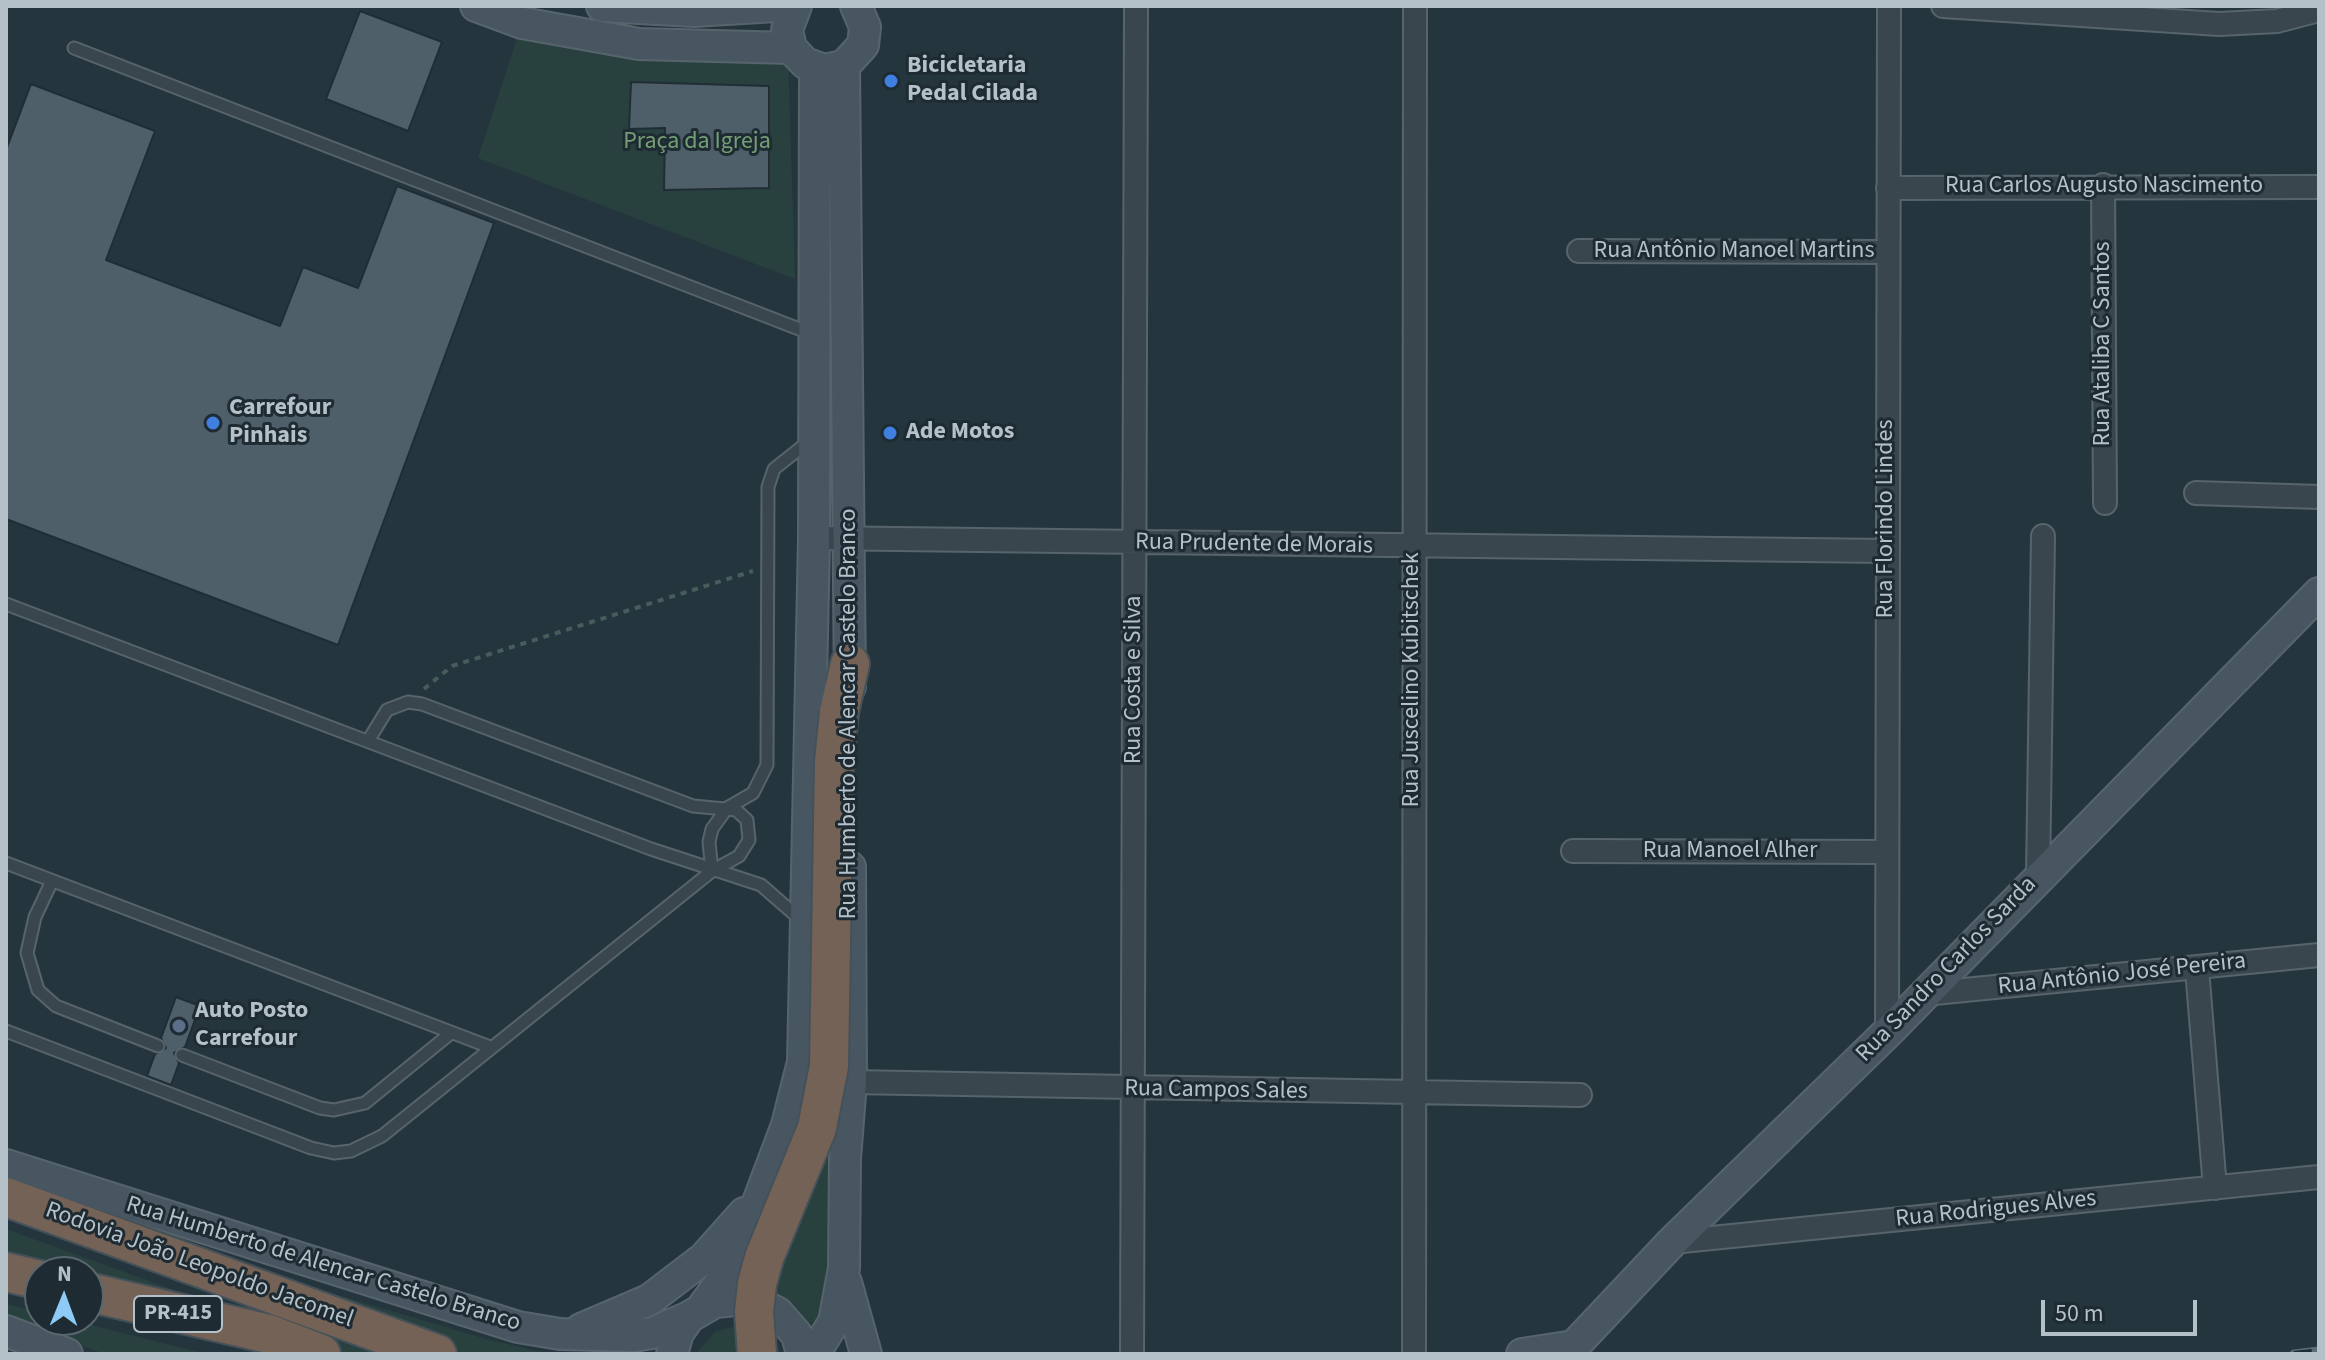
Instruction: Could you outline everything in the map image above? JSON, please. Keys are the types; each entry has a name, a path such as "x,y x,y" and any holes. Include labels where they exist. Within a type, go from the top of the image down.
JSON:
{"highway":[{"path":"757,1354 754,1312 757,1284 764,1258 817,1128 829,1066 834,762 839,712 850,664"},
{"name":"Rodovia João Leopoldo Jacomel","path":"6,1197 437,1354"},
{"name":"Rodovia João Leopoldo Jacomel","path":"104,1296 269,1334 321,1354"}],"main road":[{"path":"476,6 522,23 567,19 639,44 791,48 829,67 858,53 865,36 863,17 856,6"},
{"path":"602,6 694,11 776,6"},
{"path":"791,48 787,30 796,6"},
{"name":"Rua Humberto de Alencar Castelo Branco","path":"814,1354 834,1322 844,1268 845,1159 851,1082 851,538 831,334 829,67"},
{"name":"Rua Humberto de Alencar Castelo Branco","path":"6,1165 454,1309 560,1334 634,1336 652,1333 696,1313 724,1278 744,1239 787,1125 803,1062 814,438 831,334"},
{"name":"Rua Sandro Carlos Sarda","path":"1522,1354 1574,1346 1672,1242 1887,1033 2319,593"},
{"path":"560,1334 611,1319 649,1300 704,1258 764,1187"},
{"path":"844,1268 866,1354"},
{"path":"672,1354 678,1333 696,1313 735,1300 763,1305 789,1322 802,1354"},
{"path":"6,1331 67,1354"}],"street":[{"name":"Rua Costa e Silva","path":"1132,1354 1136,6"},
{"name":"Rua Juscelino Kubitschek","path":"1414,1354 1412,547 1415,6"},
{"name":"Rua Florindo Lindes","path":"1887,1033 1889,6"},
{"path":"1943,6 2219,24 2277,21 2319,10"},
{"name":"Rua Carlos Augusto Nascimento","path":"1888,188 2103,185 2319,187"},
{"name":"Rua Ataliba C Santos","path":"2103,185 2105,503"},
{"name":"Rua Antônio Manoel Martins","path":"1579,251 1888,252"},
{"path":"2196,493 2319,497"},
{"path":"2038,876 2043,536"},
{"name":"Rua Prudente de Morais","path":"814,538 1886,551"},
{"name":"Rua Manoel Alher","path":"1573,851 1886,852"},
{"name":"Rua Antônio José Pereira","path":"1924,994 2319,955"},
{"path":"2197,969 2215,1188"},
{"name":"Rua Campos Sales","path":"851,1082 1580,1095"},
{"name":"Rua Rodrigues Alves","path":"1672,1242 2319,1177"}],"lane":[{"path":"74,48 831,334"},
{"path":"712,871 710,836 727,808 753,793 767,765 770,478 782,462 814,438"},
{"path":"6,604 772,891 806,925"},
{"path":"6,1031 311,1148 334,1153 360,1148 375,1140 712,871 739,856 749,840 745,816 727,808 693,806 435,708 408,702 387,710 368,741"},
{"path":"6,863 490,1047"},
{"path":"52,881 35,917 27,953 38,990 56,1006 158,1046"},
{"path":"182,1055 320,1108 334,1110 365,1103 451,1033"}],"path":[{"path":"408,702 452,666 768,568"}],"green space":[{"name":"Praça da Igreja","path":"522,23 788,56 795,279 478,158"},
{"path":"831,1109 830,1272 824,1320 808,1323 792,1302 769,1287"},
{"path":"6,1229 80,1256 24,1256 24,1259 6,1255"},
{"path":"104,1265 221,1307 104,1279"},
{"path":"290,1281 486,1339 550,1354 263,1354"},
{"path":"6,1304 24,1308 24,1325 6,1319"},
{"path":"736,1326 772,1340 782,1354 695,1354 715,1332"},
{"path":"104,1328 206,1354 105,1354 54,1336 104,1336"}],"building":[{"path":"360,11 442,42 408,131 326,99"},
{"path":"631,82 769,86 769,188 664,190 665,128 629,129"},
{"name":"Carrefour Pinhais","path":"31,84 155,131 106,260 280,326 303,267 358,288 397,186 494,223 338,645 6,519 6,150"},
{"name":"Auto Posto Carrefour","path":"176,997 200,1006 185,1047 174,1053 179,1063 171,1085 147,1076 155,1054 166,1048 161,1038"}],"railway":[{"path":"2294,1354 2319,1351"}],"place":[{"name":"Bicicletaria Pedal Cilada","path":"891,81"},
{"name":"Carrefour Pinhais","path":"213,423"},
{"name":"Ade Motos","path":"890,433"},
{"name":"Auto Posto Carrefour","path":"179,1026"}]}
